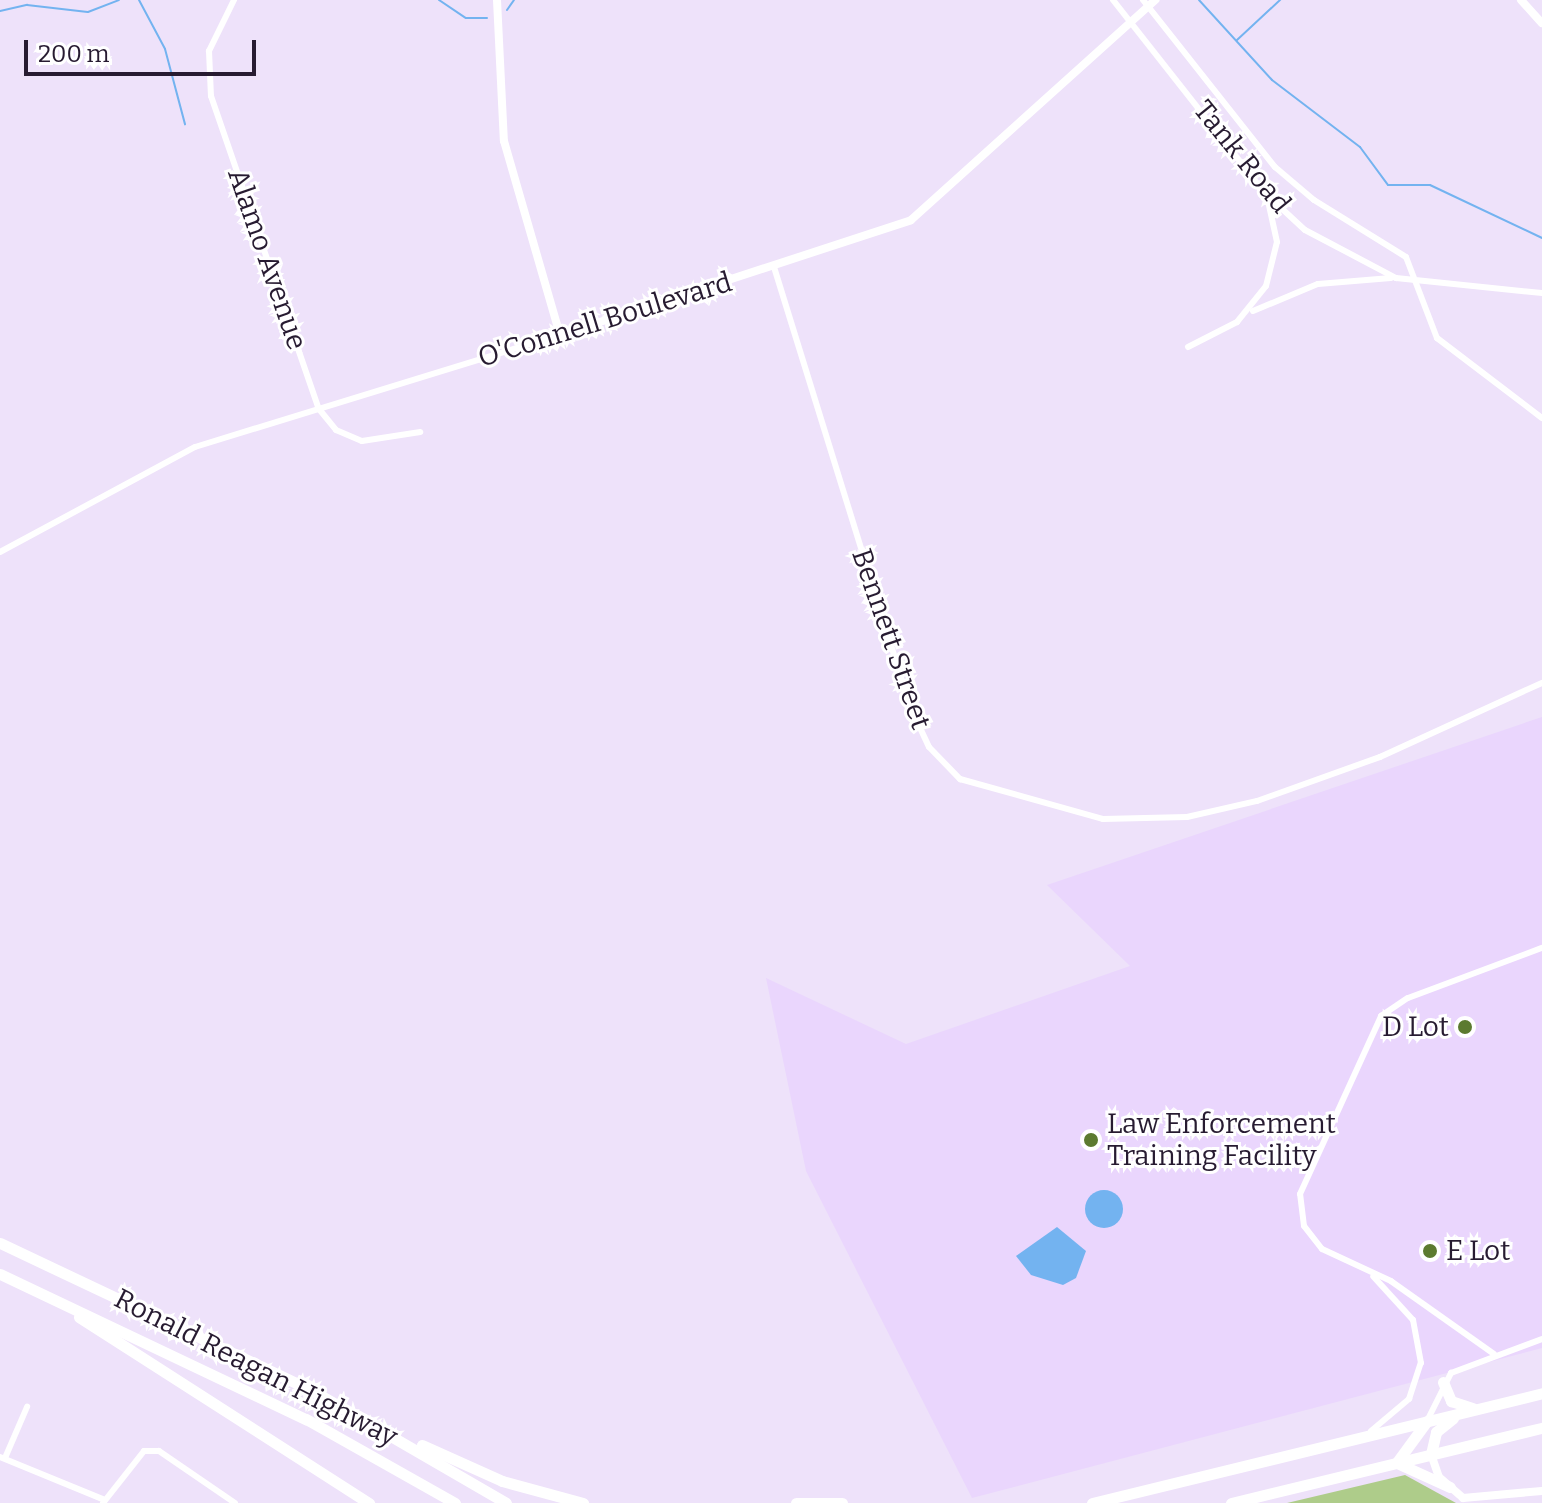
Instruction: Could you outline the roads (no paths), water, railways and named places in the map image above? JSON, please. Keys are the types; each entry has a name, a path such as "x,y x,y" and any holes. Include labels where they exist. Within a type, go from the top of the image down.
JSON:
{"highway":[{"name":"Ronald Reagan Highway","path":"0,1243 362,1419 506,1503"},
{"name":"Ronald Reagan Highway","path":"0,1274 306,1419 455,1503"},
{"path":"59,1302 369,1503"},
{"path":"1443,1382 1451,1401 1477,1409"},
{"path":"1092,1503 1542,1393"},
{"path":"1431,1454 1436,1432 1460,1413"},
{"path":"362,1419 489,1476 583,1503"},
{"path":"1397,1463 1427,1421"},
{"path":"1231,1503 1542,1428"},
{"path":"1397,1463 1450,1487"},
{"path":"796,1503 842,1503"}],"street":[{"name":"Alamo Avenue","path":"234,0 209,51 211,96 319,409 336,430 362,441 420,432"},
{"path":"497,0 504,141 560,335"},
{"name":"Tank Road","path":"1113,0 1134,20 1265,193 1333,249 1396,278 1542,293"},
{"path":"1521,0 1542,23"},
{"name":"O'Connell Boulevard","path":"0,552 187,451 885,232 922,212 1134,20 1149,2"},
{"path":"1149,2 1275,167 1314,200 1399,249 1437,338 1542,418"},
{"path":"1246,315 1274,263 1265,193"},
{"name":"Bennett Street","path":"774,267 909,704 929,747 960,779 1103,819 1187,817 1297,788 1441,733 1542,683"},
{"path":"1188,347 1246,315 1318,284 1396,278"},
{"path":"1494,1354 1469,1330 1316,1243 1299,1204 1370,1034 1399,1002 1542,948"},
{"path":"1359,1438 1409,1399 1421,1363 1413,1320 1366,1272"},
{"path":"1427,1421 1443,1382 1494,1354 1542,1339"},
{"path":"27,1407 3,1458 104,1502 131,1461 159,1451 235,1503"},
{"path":"1431,1454 1450,1487 1463,1498 1490,1501 1542,1491"}],"water":[{"path":"1104,1190 1117,1196 1123,1209 1117,1222 1104,1228 1091,1222 1085,1209 1091,1196"},
{"path":"1057,1227 1086,1251 1076,1278 1063,1285 1031,1275 1016,1256"}],"waterway":[{"path":"0,11 27,5 88,12 119,0"},
{"path":"139,0 165,49 185,124"},
{"path":"439,0 466,18 487,18"},
{"path":"507,10 514,0"},
{"path":"1199,0 1272,80 1360,147 1388,185 1430,185 1542,238"},
{"path":"1237,40 1280,0"}],"place":[{"name":"D Lot","path":"1465,1027"},
{"name":"Law Enforcement Training Facility","path":"1091,1140"},
{"name":"E Lot","path":"1430,1251"}]}
